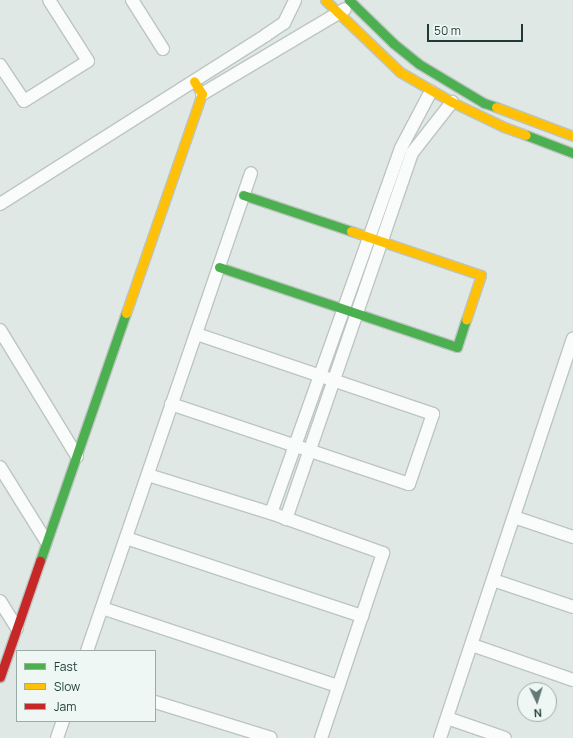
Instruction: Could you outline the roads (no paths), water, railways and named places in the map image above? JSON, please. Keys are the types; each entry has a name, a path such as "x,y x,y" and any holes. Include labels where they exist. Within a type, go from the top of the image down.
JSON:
{"street":[{"path":"0,65 24,102 88,61 48,0"},
{"path":"132,0 163,49"},
{"path":"0,204 284,23 295,0"},
{"path":"326,0 400,72 431,91 504,127 573,153"},
{"path":"0,677 202,94 339,14 351,2 414,60 446,82 484,103 573,136"},
{"path":"194,81 202,94"},
{"path":"271,513 401,148 431,91"},
{"path":"286,518 412,153 452,102"},
{"path":"87,650 251,173"},
{"path":"218,267 457,347 462,333 481,275 243,195"},
{"path":"0,330 77,456"},
{"path":"172,404 409,484 433,414 196,334"},
{"path":"440,738 573,339"},
{"path":"0,467 46,541"},
{"path":"148,475 271,513 383,553 321,738"},
{"path":"514,517 573,537"},
{"path":"126,538 362,616"},
{"path":"493,580 573,607"},
{"path":"0,601 17,628"},
{"path":"102,608 338,686"},
{"path":"472,645 573,680"},
{"path":"156,702 271,738"},
{"path":"447,718 505,738"},
{"path":"57,738 63,722"}]}
